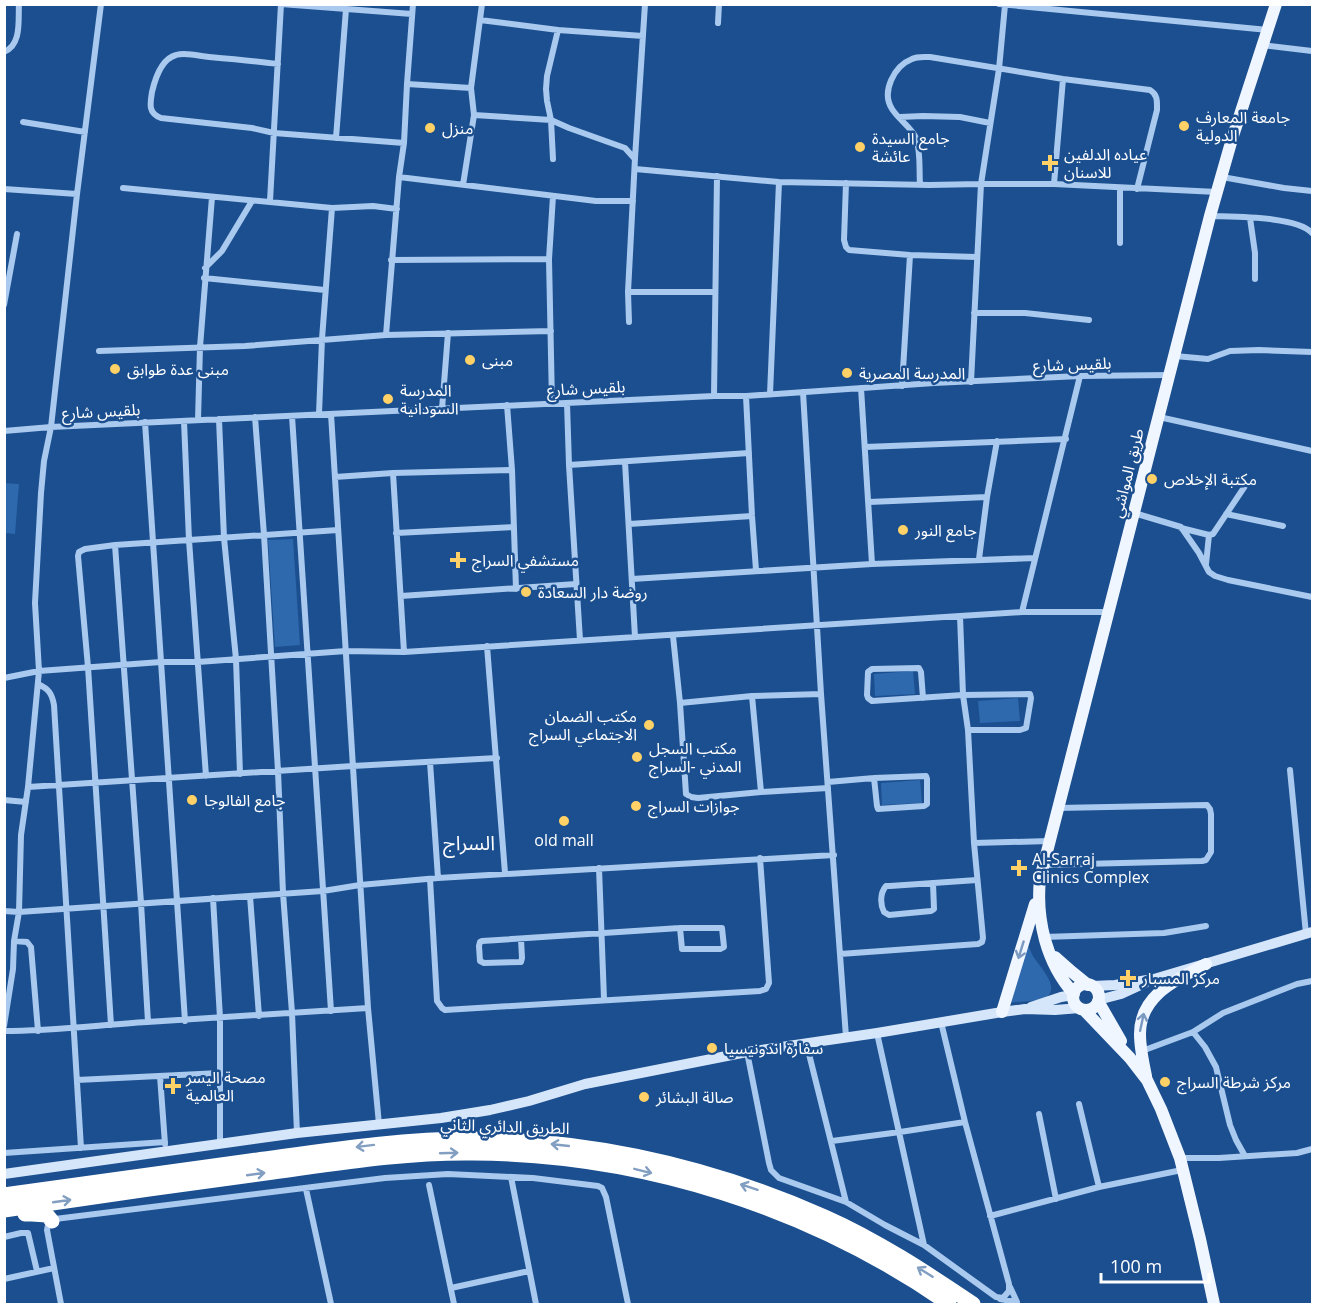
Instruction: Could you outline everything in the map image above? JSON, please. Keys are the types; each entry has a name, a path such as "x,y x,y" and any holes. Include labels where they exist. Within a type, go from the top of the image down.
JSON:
{"highway":[{"name":"الطريق الدائري الثاني","path":"4,1195 399,1142 472,1139 592,1148 696,1170 758,1190 826,1217 927,1273 973,1305"},
{"name":"الطريق الدائري الثاني","path":"4,1210 401,1155 472,1152 543,1156 631,1168 748,1201 820,1230 861,1251 918,1283 948,1305"},
{"path":"4,1218 32,1214 48,1215 52,1221"}],"main road":[{"name":"طريق المواشي","path":"1073,994 1060,976 1043,937 1038,894 1043,865 1210,216 1232,139 1276,4"},
{"path":"1002,1012 1038,894"},
{"name":"طريق المواشي","path":"1050,952 1090,985"},
{"path":"1147,1080 1140,1036 1143,1014 1150,1001 1160,990 1206,964"},
{"path":"1130,1058 1098,1001 1098,994 1090,985 1079,986 1073,994 1075,1004 1130,1058 1147,1080 1161,1109 1182,1164 1214,1305"},
{"path":"1082,1009 1091,1009 1098,1001"}],"street":[{"path":"5,52 10,50 16,39 19,4"},
{"path":"4,1026 19,912 21,835 39,671 35,603 44,461 51,427 101,4"},
{"path":"270,201 281,4 412,14"},
{"path":"386,335 399,177 404,143 413,4"},
{"path":"463,185 474,116 471,88 482,4"},
{"path":"629,322 628,292 645,4"},
{"path":"717,22 719,4"},
{"path":"999,4 1268,30"},
{"path":"971,382 981,184 999,69 1005,5"},
{"path":"336,138 346,9"},
{"path":"480,20 558,30 643,36"},
{"path":"553,159 551,120 546,89 558,30"},
{"path":"1263,45 1312,51"},
{"path":"278,64 176,55 164,63 154,83 151,112 161,118 274,133 404,143"},
{"path":"920,185 918,145 915,136 893,110 889,102 889,90 893,77 905,62 915,57 930,57 1063,79 1150,90 1157,99 1157,110 1137,189"},
{"path":"1054,184 1063,79"},
{"path":"407,84 471,88"},
{"path":"474,116 551,120 625,148 635,158"},
{"path":"900,117 960,117 990,123"},
{"path":"23,122 85,132"},
{"path":"635,170 779,182 920,185 1054,184 1217,192"},
{"path":"714,396 717,176"},
{"path":"399,177 596,201 633,201"},
{"path":"1222,177 1312,191"},
{"path":"770,394 779,182"},
{"path":"846,183 844,240 846,248 852,251 976,257"},
{"path":"123,188 252,201 397,209"},
{"path":"1120,188 1120,243"},
{"path":"4,189 77,194"},
{"path":"552,403 549,259 553,196"},
{"path":"198,420 204,278 212,197"},
{"path":"206,267 222,251 252,201"},
{"path":"319,414 332,207"},
{"path":"1210,216 1292,222 1311,228"},
{"path":"1250,218 1255,253 1255,279"},
{"path":"4,305 17,234"},
{"path":"902,386 910,255"},
{"path":"392,260 549,259"},
{"path":"204,278 325,290"},
{"path":"628,292 715,292"},
{"path":"974,313 1034,314 1089,320"},
{"path":"99,351 245,346 386,335 551,331"},
{"path":"442,409 447,333"},
{"path":"1174,356 1208,359 1230,351 1312,352"},
{"name":"بلقيس شارع","path":"4,431 145,422 746,396 1080,376 1169,375"},
{"path":"1022,612 1080,376"},
{"path":"861,388 872,564"},
{"path":"803,392 821,694 846,1037"},
{"path":"746,396 756,570"},
{"path":"567,403 568,465 580,640"},
{"path":"507,405 512,470 516,589"},
{"path":"331,414 368,1008 379,1124"},
{"path":"292,416 331,1011"},
{"path":"255,417 278,771 297,1133"},
{"path":"1159,417 1312,451"},
{"path":"219,419 225,538 236,659 240,774"},
{"path":"184,421 189,540 206,776"},
{"path":"145,422 185,1021"},
{"path":"865,447 1066,439"},
{"path":"979,559 987,497 998,441"},
{"path":"568,465 749,453"},
{"path":"626,462 635,637"},
{"path":"335,477 512,470"},
{"path":"393,473 404,652"},
{"path":"1134,513 1209,535 1216,531 1245,486"},
{"path":"869,502 987,497"},
{"path":"1226,514 1283,526"},
{"path":"629,524 752,516"},
{"path":"396,533 514,527"},
{"path":"1181,527 1209,572 1215,576 1312,597"},
{"path":"111,1025 79,552 115,545 338,530"},
{"path":"1205,565 1209,535"},
{"path":"115,545 148,1022"},
{"path":"632,579 756,570 1035,558"},
{"path":"401,596 576,584"},
{"path":"4,678 39,671 307,653 404,652 1022,612 1109,612"},
{"path":"840,954 982,942 968,730 963,695 960,616"},
{"path":"673,636 686,794 698,798 874,778 926,776 927,804 878,809 874,778"},
{"path":"487,646 505,873"},
{"path":"922,698 919,668 872,669 868,672 867,695 870,700 1030,694 1026,728 968,730"},
{"path":"38,684 49,690 54,702 81,1148"},
{"path":"680,703 752,696 821,694"},
{"path":"752,696 761,792"},
{"path":"28,787 497,758"},
{"path":"430,762 438,878"},
{"path":"1090,985 1115,985 1154,979 1309,933 1290,770"},
{"path":"4,800 26,801"},
{"path":"1043,865 1202,861 1206,860 1211,852 1210,809 1204,804 1058,808"},
{"path":"974,843 1049,841"},
{"path":"4,911 19,912 323,891 360,885 505,873 834,855"},
{"path":"430,879 438,1001 442,1008 449,1010 752,992 766,989 769,983 760,858"},
{"path":"599,868 604,999"},
{"path":"933,883 934,909 931,911 889,915 884,912 882,892 886,886 977,880"},
{"path":"250,896 259,1016"},
{"path":"213,898 220,1018 220,1144"},
{"path":"1043,937 1164,933 1206,926"},
{"path":"521,939 521,962 484,963 480,961 479,946 482,941 602,932 680,928 722,928 724,947 720,949 682,949 680,928"},
{"path":"14,941 27,942 31,947 38,1031"},
{"path":"4,969 13,969"},
{"path":"1098,1001 1121,994 1154,979"},
{"path":"1142,1051 1193,1032 1223,1013 1297,984 1312,981"},
{"path":"1025,1009 1073,994"},
{"path":"4,1031 38,1031 368,1008"},
{"path":"4,1153 220,1144 297,1133 441,1118 529,1101 585,1084 747,1052 1025,1009 1082,1009"},
{"path":"747,1052 769,1163 775,1175 785,1181 846,1202 924,1245 996,1297 1017,1302 1009,1284 990,1216 941,1022"},
{"path":"1193,1032 1216,1067 1230,1125 1245,1156"},
{"path":"877,1033 924,1245"},
{"path":"806,1042 846,1202"},
{"path":"77,1080 220,1073"},
{"path":"160,1076 165,1147"},
{"path":"1079,1104 1099,1188"},
{"path":"1039,1114 1056,1199"},
{"path":"832,1141 965,1122"},
{"path":"4,1174 88,1163 165,1147"},
{"path":"990,1216 1182,1164 1245,1156 1297,1153 1312,1149"},
{"path":"61,1305 47,1230 48,1225 55,1219 385,1178 448,1174 533,1178 602,1188 606,1197 628,1305"},
{"path":"511,1177 536,1305"},
{"path":"429,1185 454,1305"},
{"path":"306,1189 331,1305"},
{"path":"4,1237 28,1233 37,1270"},
{"path":"4,1279 54,1268"},
{"path":"451,1288 529,1271"},
{"path":"996,1297 1003,1298 1008,1294 1009,1284"}],"shaded area":[{"path":"4,483 19,484 15,534 5,533"},
{"path":"293,539 300,645 275,647 268,540"},
{"path":"913,671 915,694 875,696 874,674"},
{"path":"1018,698 1020,721 980,723 978,701"},
{"path":"920,780 922,803 882,805 881,783"},
{"path":"1026,939 1033,956 1051,984 1051,990 1049,995 1043,999 1006,1003"}],"place":[{"name":"جامعة المعارف الدولية","path":"1184,126"},
{"name":"منزل","path":"430,128"},
{"name":"جامع السيدة عائشة","path":"860,147"},
{"name":"عياده الدلفين للاسنان","path":"1050,163"},
{"name":"مبنى","path":"470,360"},
{"name":"مبنى عدة طوابق","path":"115,369"},
{"name":"المدرسة المصرية","path":"847,373"},
{"name":"المدرسة السودانية","path":"388,399"},
{"name":"مكتبة الإخلاص","path":"1152,479"},
{"name":"جامع النور","path":"903,530"},
{"name":"مستشفي السراج","path":"458,560"},
{"name":"روضة دار السعادة","path":"526,592"},
{"name":"مكتب الضمان الاجتماعي السراج","path":"649,725"},
{"name":"مكتب السجل المدني -السراج","path":"637,757"},
{"name":"جامع الفالوجا","path":"192,800"},
{"name":"جوازات السراج","path":"636,806"},
{"name":"old mall","path":"564,821"},
{"name":"Al-Sarraj Clinics Complex","path":"1019,868"},
{"name":"مركز المسبار","path":"1128,978"},
{"name":"سفارة اندونيسيا","path":"712,1048"},
{"name":"مركز شرطة السراج","path":"1165,1082"},
{"name":"مصحة اليسر العالمية","path":"173,1086"},
{"name":"صالة البشائر","path":"644,1097"}],"district":[{"name":"السراج","path":"469,842"}]}
